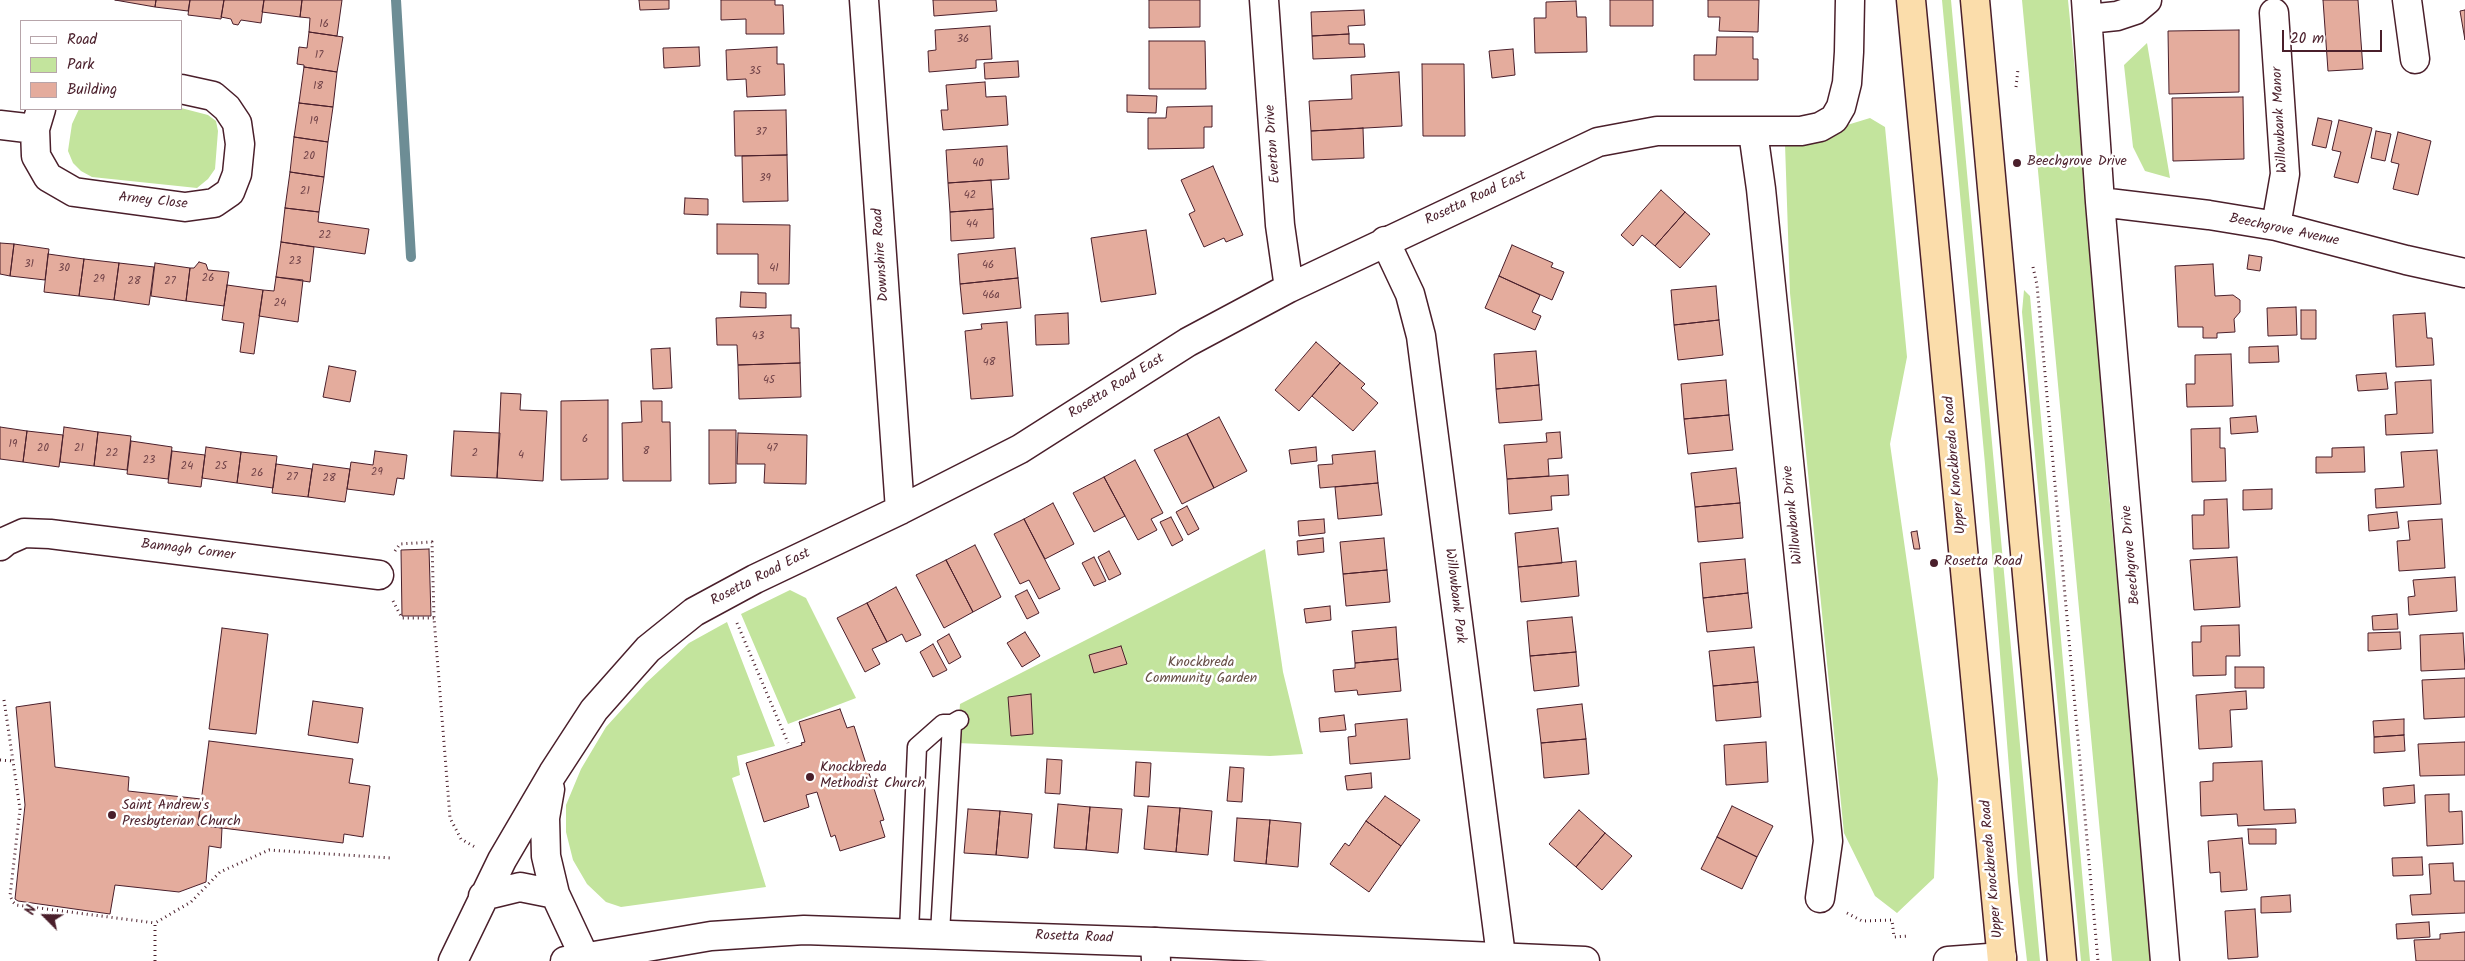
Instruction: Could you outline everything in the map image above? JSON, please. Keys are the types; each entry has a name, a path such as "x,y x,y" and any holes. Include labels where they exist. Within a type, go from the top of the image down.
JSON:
{"highway":[{"name":"Upper Knockbreda Road","path":"1911,0 2002,959"},
{"path":"1975,0 2062,961"}],"street":[{"name":"Downshire Road","path":"864,0 900,510"},
{"name":"Everton Drive","path":"1264,0 1280,225 1289,288"},
{"path":"1753,132 1800,131 1820,127 1834,119 1841,107 1847,83 1850,0"},
{"path":"2087,9 2117,16 2135,10 2148,0"},
{"path":"2407,0 2415,59"},
{"name":"Beechgrove Drive","path":"2087,9 2100,202 2165,961"},
{"name":"Willowbank Manor","path":"2274,12 2286,174 2276,226"},
{"name":"Arney Close","path":"0,125 38,119 36,156 48,177 74,192 185,207 214,204 230,192 237,174 240,144 238,123 227,108 213,96 182,89"},
{"name":"Rosetta Road East","path":"453,961 502,860 553,773 594,710 648,648 694,612 1020,448 1188,342 1289,288 1598,142 1657,131 1753,132"},
{"name":"Willowbank Drive","path":"1753,132 1761,189 1828,841 1820,898"},
{"name":"Beechgrove Avenue","path":"2100,202 2209,215 2276,226 2406,260 2465,273"},
{"name":"Willowbank Park","path":"1385,241 1410,294 1421,336 1501,956"},
{"name":"Bannagh Corner","path":"0,546 6,541 24,533 50,534 379,575"},
{"name":"Rosetta Road East","path":"553,773 545,828 546,856 575,959"},
{"path":"483,896 520,887 556,894"},
{"name":"Rosetta Road","path":"575,959 711,936 804,930 909,932 1156,951 1418,957 1501,956 1585,961"},
{"path":"1948,961 2002,959"}],"lane":[{"path":"909,932 917,747 943,724 956,722 940,934"}],"path":[{"path":"2037,285 2098,961"},
{"path":"434,618 402,618 379,575 400,544 432,542 434,618 450,818 461,839 502,860"},
{"path":"724,596 788,743"},
{"path":"4,700 20,809 10,896 16,905 155,923 190,902 220,872 269,850 392,858"},
{"path":"0,760 13,761"},
{"path":"1862,921 1892,920 1894,937 1909,936"},
{"path":"155,923 155,961"}],"green space":[{"path":"1942,0 1951,0 2040,961 2027,961 2018,882 1985,464"},
{"path":"2022,0 2068,0 2084,162 2108,483 2152,961 2112,961"},
{"path":"2147,43 2170,178 2145,171 2133,147 2124,65"},
{"path":"182,108 208,115 216,121 218,131 215,169 208,179 197,188 92,177 81,171 73,163 68,151 72,124 79,110 182,110"},
{"path":"1870,118 1885,127 1907,357 1890,444 1938,779 1934,878 1897,913 1875,896 1844,833 1790,293 1785,144"},
{"path":"2024,290 2030,296 2090,961 2081,961 2022,312"},
{"name":"Knockbreda Community Garden","path":"1265,549 1283,672 1303,754 1270,756 957,743 960,704"},
{"path":"790,590 806,598 856,698 788,724 741,614"},
{"path":"727,622 775,746 737,756 740,775 732,778 766,887 621,907 606,902 587,884 573,860 566,832 566,805 581,769 606,727 646,683 689,643"}],"building":[{"path":"115,0 156,0 155,7"},
{"path":"156,0 190,0 188,11 155,7"},
{"path":"190,0 224,0 221,19 188,15"},
{"path":"224,0 264,0 261,23 241,20 238,25 233,24 231,19 221,17"},
{"path":"264,0 302,0 300,17 262,12"},
{"path":"302,0 342,0 337,36 309,32 310,18 300,17"},
{"path":"639,0 669,0 669,9 640,10"},
{"path":"721,0 775,0 775,5 783,5 784,34 746,34 746,19 721,20"},
{"path":"933,0 996,0 997,11 934,16"},
{"path":"1149,0 1200,0 1200,27 1149,28"},
{"path":"1610,0 1653,0 1653,26 1610,26"},
{"path":"1708,0 1759,0 1758,32 1719,31 1720,17 1708,17"},
{"path":"2323,0 2358,0 2363,69 2328,71"},
{"path":"1576,1 1577,17 1586,17 1587,52 1535,53 1534,18 1546,18 1546,2"},
{"path":"1364,10 1365,25 1348,26 1349,34 1312,36 1311,12"},
{"path":"2465,10 2465,40 2460,11"},
{"path":"990,26 992,59 976,60 976,68 929,72 928,51 936,50 935,30"},
{"path":"2239,30 2239,92 2169,94 2168,31"},
{"path":"309,32 343,37 337,72 304,67 304,65 297,64 299,47 307,48"},
{"path":"1349,34 1349,44 1364,44 1365,57 1313,59 1312,36"},
{"path":"1717,37 1753,37 1753,59 1758,59 1758,80 1694,80 1694,55 1716,55"},
{"path":"1149,41 1205,41 1206,89 1149,89"},
{"path":"699,47 700,66 664,68 663,48"},
{"path":"777,47 777,64 784,64 785,95 747,97 746,79 727,80 726,50"},
{"path":"1513,49 1515,75 1492,78 1489,51"},
{"path":"1018,61 1019,77 985,79 984,63"},
{"path":"1422,64 1464,64 1465,136 1423,136"},
{"path":"304,67 337,72 333,107 299,103"},
{"path":"1399,72 1402,126 1311,131 1309,101 1352,99 1351,75"},
{"path":"985,82 986,97 1006,96 1008,125 943,130 941,110 948,110 946,85"},
{"path":"1127,95 1157,96 1156,113 1127,112"},
{"path":"2243,97 2244,159 2173,161 2172,98"},
{"path":"299,103 333,107 328,142 294,137"},
{"path":"1212,106 1212,127 1204,127 1204,148 1148,149 1148,118 1166,118 1167,107"},
{"path":"786,110 787,155 735,156 734,111"},
{"path":"2318,118 2332,121 2326,148 2312,145"},
{"path":"2339,120 2372,128 2358,183 2334,177 2341,152 2332,150"},
{"path":"1363,128 1364,158 1312,160 1311,131"},
{"path":"2376,131 2391,134 2385,161 2371,158"},
{"path":"2398,132 2431,141 2418,195 2393,189 2399,164 2391,162"},
{"path":"294,137 328,142 324,177 290,172"},
{"path":"1007,146 1009,179 948,183 946,150"},
{"path":"787,155 788,201 743,202 742,156"},
{"path":"1213,166 1243,235 1226,242 1224,238 1204,247 1189,214 1195,211 1181,180"},
{"path":"290,172 324,177 319,212 285,208"},
{"path":"991,180 993,209 950,212 948,183"},
{"path":"1661,190 1685,212 1655,246 1642,235 1633,246 1621,235"},
{"path":"685,198 708,199 708,215 684,214"},
{"path":"285,208 319,212 318,222 369,229 365,254 281,242"},
{"path":"993,209 994,238 951,241 950,212"},
{"path":"1685,212 1710,234 1680,268 1655,246"},
{"path":"717,224 790,225 789,284 758,284 758,254 717,254"},
{"path":"1146,230 1156,294 1101,302 1091,238"},
{"path":"281,242 314,247 310,282 276,277"},
{"path":"0,243 14,244 10,276 0,274"},
{"path":"14,244 49,249 45,280 10,276"},
{"path":"1512,245 1553,263 1551,267 1564,272 1552,300 1499,276"},
{"path":"1015,248 1018,278 960,284 958,254"},
{"path":"48,254 84,259 79,296 44,292"},
{"path":"2249,255 2262,257 2260,271 2247,269"},
{"path":"84,259 119,263 114,300 79,296"},
{"path":"199,262 206,264 208,270 229,272 224,306 186,301 190,268 194,268"},
{"path":"119,263 154,267 149,305 114,300"},
{"path":"155,263 190,268 186,301 151,296"},
{"path":"2213,264 2215,296 2233,295 2240,300 2240,312 2234,319 2235,332 2217,333 2217,338 2203,338 2203,327 2178,327 2175,266"},
{"path":"1499,276 1540,295 1532,312 1541,316 1535,330 1485,308"},
{"path":"276,277 303,280 298,322 259,316 263,290 274,291"},
{"path":"1018,278 1021,308 963,314 960,284"},
{"path":"227,285 263,290 254,354 240,352 244,323 222,320"},
{"path":"1716,286 1719,320 1674,325 1671,290"},
{"path":"741,292 766,293 766,308 740,307"},
{"path":"2296,307 2297,335 2268,336 2267,308"},
{"path":"2301,310 2316,310 2316,339 2301,339"},
{"path":"1068,313 1069,344 1036,345 1035,315"},
{"path":"2425,313 2427,338 2432,338 2434,365 2396,367 2393,315"},
{"path":"791,315 791,328 799,328 800,363 738,365 737,345 717,345 716,318"},
{"path":"1719,320 1723,355 1678,360 1674,325"},
{"path":"1007,322 1013,396 971,399 965,331 982,329 981,324"},
{"path":"1316,342 1340,363 1299,411 1275,390"},
{"path":"2278,346 2279,362 2249,363 2249,347"},
{"path":"670,348 672,388 653,389 651,349"},
{"path":"1536,351 1539,385 1496,389 1494,354"},
{"path":"2231,354 2233,406 2187,407 2186,384 2195,384 2195,355"},
{"path":"800,363 801,397 739,399 738,365"},
{"path":"1340,363 1365,384 1361,388 1378,403 1353,431 1312,396"},
{"path":"329,366 356,371 350,402 323,397"},
{"path":"2386,373 2388,389 2358,391 2356,375"},
{"path":"1726,380 1729,415 1684,419 1681,384"},
{"path":"2431,380 2433,433 2386,435 2385,415 2397,414 2395,382"},
{"path":"1539,385 1542,420 1499,423 1496,389"},
{"path":"501,393 521,394 520,410 547,411 543,481 497,478"},
{"path":"608,400 608,479 561,480 561,401"},
{"path":"641,401 662,401 662,422 670,422 671,481 623,481 622,423 642,422"},
{"path":"1729,415 1733,450 1688,454 1684,419"},
{"path":"2256,416 2258,432 2231,434 2230,418"},
{"path":"1219,417 1247,471 1214,488 1187,434"},
{"path":"0,427 27,431 23,462 0,459"},
{"path":"64,427 98,432 94,466 60,462"},
{"path":"2220,428 2220,448 2225,448 2226,481 2192,482 2191,429"},
{"path":"709,430 736,430 736,483 709,484"},
{"path":"27,431 63,435 59,467 23,462"},
{"path":"454,431 500,433 497,478 451,476"},
{"path":"98,432 131,436 127,470 94,466"},
{"path":"1560,432 1562,458 1548,459 1549,476 1507,479 1504,445 1547,442 1546,433"},
{"path":"738,433 807,435 806,484 764,483 765,464 737,464"},
{"path":"1187,434 1214,488 1182,504 1154,450"},
{"path":"131,441 172,447 168,479 127,474"},
{"path":"206,447 241,452 237,483 202,478"},
{"path":"1316,447 1317,461 1291,464 1289,450"},
{"path":"2364,447 2365,472 2316,473 2316,457 2332,457 2332,448"},
{"path":"2437,450 2441,504 2376,508 2375,489 2404,487 2401,452"},
{"path":"172,451 205,455 201,487 168,483"},
{"path":"375,451 407,455 404,479 397,478 394,495 347,489 351,462 373,465"},
{"path":"1375,451 1378,483 1320,488 1318,465 1333,464 1332,455"},
{"path":"241,452 277,456 273,488 237,483"},
{"path":"1135,460 1163,513 1151,519 1157,530 1138,540 1104,477"},
{"path":"276,464 312,469 308,497 272,493"},
{"path":"313,464 350,469 345,502 308,497"},
{"path":"1736,468 1740,503 1695,507 1691,473"},
{"path":"1568,475 1569,495 1551,496 1552,510 1509,514 1507,479"},
{"path":"1104,477 1125,516 1094,532 1073,493"},
{"path":"1378,483 1382,515 1338,519 1335,487"},
{"path":"2272,489 2272,509 2243,510 2243,490"},
{"path":"2227,499 2229,548 2193,549 2192,515 2204,515 2204,500"},
{"path":"1053,503 1074,544 1045,559 1024,519"},
{"path":"1740,503 1743,538 1698,542 1695,507"},
{"path":"1187,506 1199,529 1188,535 1176,512"},
{"path":"2397,512 2399,528 2369,531 2368,515"},
{"path":"1171,517 1183,540 1172,546 1160,522"},
{"path":"1024,519 1060,589 1039,599 1029,580 1020,584 994,534"},
{"path":"1324,519 1325,533 1299,536 1298,521"},
{"path":"2442,519 2445,568 2399,571 2397,541 2410,540 2408,521"},
{"path":"1558,528 1562,563 1518,567 1515,533"},
{"path":"1917,531 1920,549 1914,549 1911,532"},
{"path":"1323,538 1324,552 1298,555 1297,541"},
{"path":"1384,538 1387,570 1343,574 1340,542"},
{"path":"975,545 1001,597 973,612 946,560"},
{"path":"429,549 431,616 402,616 401,550"},
{"path":"1109,551 1121,574 1109,580 1098,557"},
{"path":"1094,557 1106,581 1094,586 1082,563"},
{"path":"2237,557 2240,607 2194,610 2190,560"},
{"path":"1745,559 1748,593 1703,598 1700,563"},
{"path":"946,560 973,612 944,628 916,575"},
{"path":"1576,561 1579,596 1521,602 1518,567"},
{"path":"1387,570 1390,602 1346,606 1343,574"},
{"path":"2455,577 2457,611 2409,615 2408,597 2415,596 2413,580"},
{"path":"896,587 921,635 906,642 902,634 887,642 867,603"},
{"path":"1027,590 1039,613 1027,619 1015,596"},
{"path":"1748,593 1752,628 1707,632 1703,598"},
{"path":"867,603 887,642 872,649 880,664 865,672 837,618"},
{"path":"1330,606 1331,620 1306,623 1304,609"},
{"path":"2397,614 2398,629 2373,630 2372,616"},
{"path":"1572,617 1576,652 1530,656 1527,621"},
{"path":"2239,625 2240,656 2226,656 2226,675 2193,676 2192,642 2201,642 2201,626"},
{"path":"1396,627 1398,659 1355,663 1352,631"},
{"path":"222,628 268,634 256,734 209,729"},
{"path":"1025,632 1040,656 1022,667 1007,643"},
{"path":"2400,632 2401,649 2368,651 2368,633"},
{"path":"2463,633 2465,669 2421,671 2420,635"},
{"path":"949,634 961,657 949,664 937,641"},
{"path":"933,644 947,670 933,677 920,652"},
{"path":"1121,646 1127,664 1094,673 1089,655"},
{"path":"1754,647 1758,682 1713,686 1709,651"},
{"path":"1576,652 1579,686 1534,691 1530,656"},
{"path":"1398,659 1401,691 1358,695 1357,690 1335,692 1333,670 1355,668 1355,663"},
{"path":"2235,667 2264,667 2264,688 2235,688"},
{"path":"2465,678 2465,717 2424,719 2422,680"},
{"path":"1758,682 1761,717 1716,721 1713,686"},
{"path":"2246,691 2247,709 2230,710 2232,747 2199,749 2196,695"},
{"path":"1031,694 1033,734 1011,736 1008,697"},
{"path":"313,701 363,708 358,743 308,735"},
{"name":"Saint Andrew's Presbyterian Church","path":"50,702 55,767 129,777 128,791 201,799 198,825 222,828 221,848 209,846 206,882 179,892 115,885 110,914 18,901 15,899 25,805 16,707"},
{"path":"1582,704 1586,739 1541,743 1537,709"},
{"name":"Knockbreda Methodist Church","path":"840,709 847,728 854,726 884,820 880,821 885,837 840,851 835,835 831,837 817,792 806,795 809,807 764,822 746,763 802,745 801,743 805,742 799,722"},
{"path":"1344,715 1346,730 1320,732 1319,718"},
{"path":"1407,719 1410,759 1350,764 1348,737 1356,736 1355,724"},
{"path":"2404,719 2404,735 2374,737 2373,721"},
{"path":"2404,735 2405,751 2374,753 2374,737"},
{"path":"1586,739 1589,774 1544,778 1541,743"},
{"path":"209,741 353,759 349,783 370,786 363,837 344,834 343,843 198,825"},
{"path":"1766,742 1768,782 1726,785 1724,745"},
{"path":"2465,742 2465,775 2420,776 2418,744"},
{"path":"1047,759 1062,760 1060,794 1045,793"},
{"path":"2262,761 2264,810 2295,809 2296,823 2238,826 2237,814 2201,816 2200,782 2213,781 2213,763"},
{"path":"1136,762 1151,763 1149,797 1134,796"},
{"path":"1230,767 1244,768 1242,802 1227,801"},
{"path":"1371,773 1372,788 1347,790 1345,776"},
{"path":"2414,785 2415,803 2384,806 2383,788"},
{"path":"2449,794 2449,812 2462,811 2463,844 2427,846 2425,795"},
{"path":"1385,796 1420,820 1401,846 1366,821"},
{"path":"1058,804 1090,807 1086,850 1054,848"},
{"path":"1148,806 1180,808 1176,852 1144,849"},
{"path":"1732,806 1773,826 1757,857 1717,837"},
{"path":"1090,807 1122,809 1118,853 1086,850"},
{"path":"1180,808 1212,811 1208,855 1176,852"},
{"path":"968,809 1000,811 996,855 964,853"},
{"path":"1579,810 1605,833 1576,867 1549,844"},
{"path":"1000,811 1032,814 1028,858 996,855"},
{"path":"1237,818 1270,820 1266,864 1234,861"},
{"path":"1270,820 1301,823 1298,867 1266,864"},
{"path":"1366,821 1401,846 1369,892 1330,864 1345,843 1349,846"},
{"path":"2248,829 2276,829 2276,844 2249,844"},
{"path":"1605,833 1632,856 1602,890 1576,867"},
{"path":"1717,837 1757,857 1742,889 1701,869"},
{"path":"2242,838 2247,890 2221,892 2220,872 2210,873 2208,841"},
{"path":"2422,857 2423,875 2393,876 2392,858"},
{"path":"2453,863 2454,881 2465,881 2465,913 2412,915 2410,895 2431,894 2429,864"},
{"path":"2290,895 2291,912 2261,913 2261,897"},
{"path":"2255,909 2258,957 2228,959 2225,911"},
{"path":"2429,922 2430,937 2397,939 2396,924"},
{"path":"2465,932 2465,961 2416,961 2414,940 2440,939 2440,934"}],"waterway":[{"path":"396,0 411,257"}],"place":[{"name":"Beechgrove Drive","path":"2017,163"},
{"name":"Rosetta Road","path":"1934,563"},
{"name":"Knockbreda Methodist Church","path":"810,777"},
{"name":"Saint Andrew's Presbyterian Church","path":"112,815"}]}
